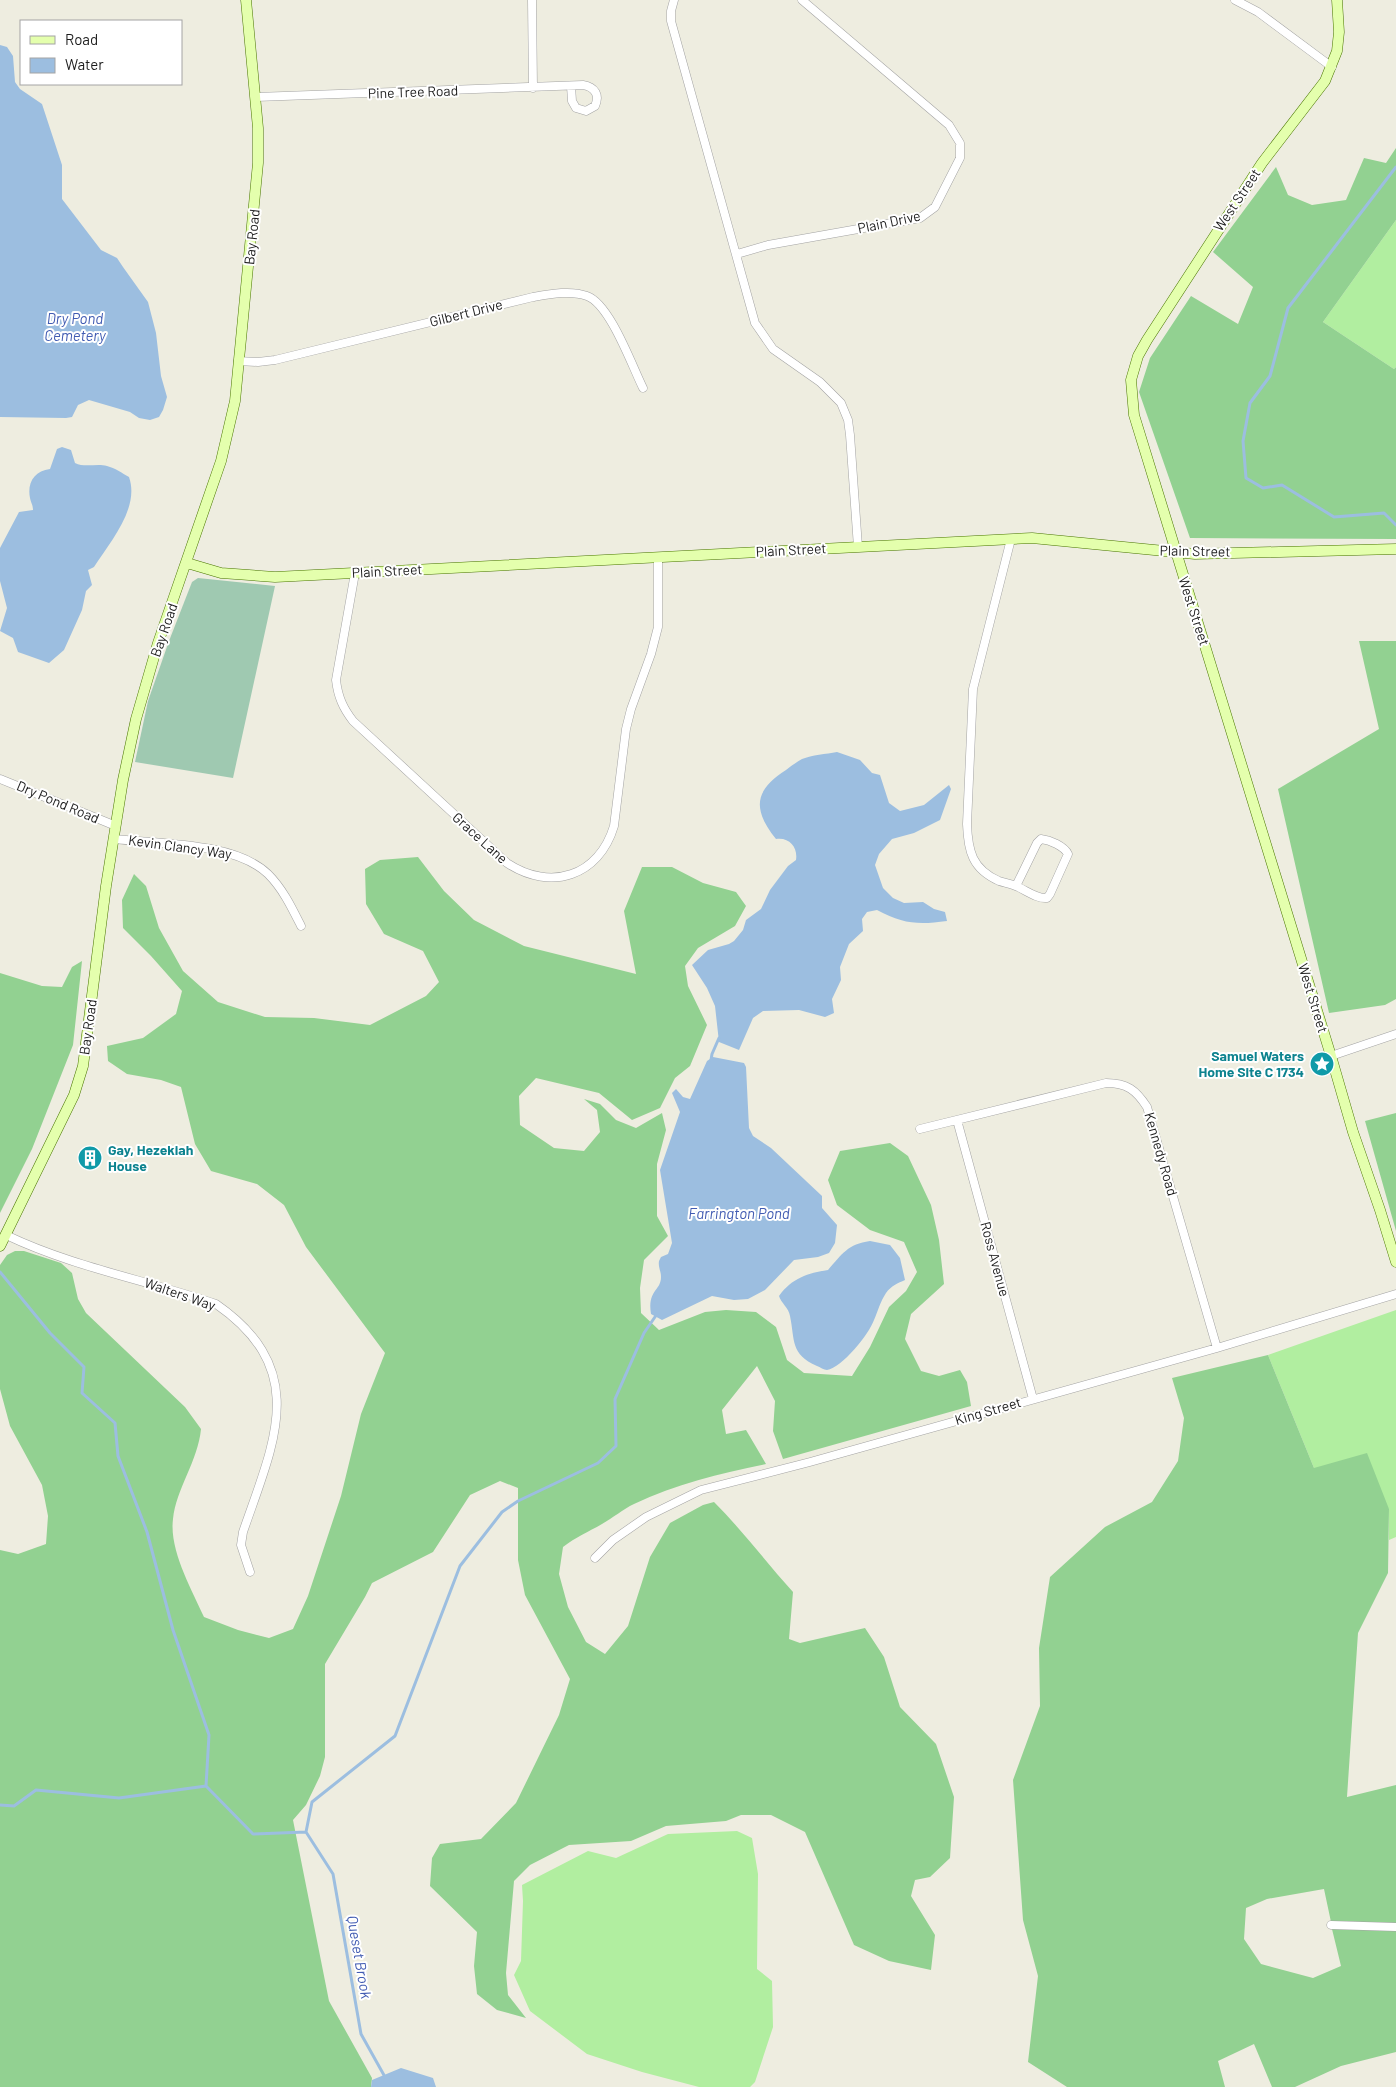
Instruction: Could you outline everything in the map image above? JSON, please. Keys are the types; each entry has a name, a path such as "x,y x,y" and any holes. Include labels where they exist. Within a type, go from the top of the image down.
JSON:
{"street":[{"name":"Bay Road","path":"0,1246 74,1095 83,1066 123,780 142,695 221,461 235,401 258,172 256,98 246,0"},
{"path":"532,0 533,88"},
{"path":"674,0 671,21 737,254 750,310 766,341 782,356 828,388 841,403 845,411 850,435 858,547"},
{"name":"Plain Drive","path":"737,254 768,245 920,218 935,207 962,153 958,138 950,125 802,0"},
{"path":"1235,0 1258,12 1332,67"},
{"name":"West Street","path":"1337,0 1337,51 1332,67 1315,95 1262,163 1212,237 1147,340 1134,368 1131,392 1134,415 1176,553 1353,1132 1396,1262"},
{"name":"Pine Tree Road","path":"256,98 571,86"},
{"name":"Gilbert Drive","path":"238,361 258,362 275,360 551,293 577,294 588,296 599,303 610,318 643,388"},
{"name":"Plain Street","path":"187,563 222,573 261,577 1050,538 1176,553 1396,549"},
{"path":"1011,539 973,689 967,824 968,843 973,859 983,870 995,879 1016,886 1041,898 1047,898 1068,857 1067,851 1046,840 1039,841 1016,886"},
{"name":"Grace Lane","path":"355,573 336,680 343,708 353,721 507,863 530,875 554,878 567,876 589,865 602,853 611,837 629,716 651,654 658,627 658,557"},
{"name":"Dry Pond Road","path":"0,779 116,826"},
{"name":"Kevin Clancy Way","path":"114,839 221,850 246,859 263,870 276,883 301,926"},
{"path":"1331,1056 1396,1034"},
{"name":"Kennedy Road","path":"920,1129 1106,1083 1120,1083 1131,1089 1141,1097 1147,1108 1217,1348"},
{"name":"Ross Avenue","path":"957,1120 1033,1399"},
{"name":"Walters Way","path":"6,1235 32,1247 69,1260 216,1304 235,1317 251,1333 266,1356 275,1381 277,1423 268,1459 243,1532 241,1545 250,1572"},
{"name":"King Street","path":"595,1558 613,1540 646,1517 701,1490 810,1462 1217,1348 1396,1294"},
{"path":"1331,1925 1396,1927"}],"green space":[{"path":"1396,148 1396,220 1323,322 1394,369 1396,367 1396,539 1190,538 1139,392 1150,358 1191,296 1238,324 1253,287 1213,252 1276,167 1288,195 1312,205 1346,200 1364,158 1386,163"},
{"path":"1396,220 1396,367 1394,369 1323,322"},
{"path":"198,578 275,586 233,778 135,762 148,701 192,582"},
{"path":"1359,641 1396,641 1396,999 1385,1005 1329,1013 1278,789 1379,729"},
{"path":"418,857 444,891 474,920 524,946 636,974 624,911 642,867 672,867 703,883 736,892 746,906 735,926 698,948 685,966 688,986 707,1025 690,1066 675,1078 660,1108 632,1120 599,1093 536,1078 519,1096 520,1125 554,1148 584,1151 600,1132 597,1110 584,1099 600,1104 616,1120 636,1128 662,1113 666,1130 657,1164 657,1216 668,1236 644,1260 640,1288 641,1313 659,1330 705,1312 726,1310 756,1312 776,1327 787,1360 804,1373 852,1376 870,1347 889,1307 906,1291 917,1272 904,1242 870,1230 837,1205 828,1180 840,1151 890,1143 908,1156 931,1205 939,1240 944,1284 911,1314 905,1339 921,1371 939,1376 960,1370 967,1382 971,1406 783,1459 773,1431 775,1401 757,1366 722,1410 726,1434 746,1430 766,1464 682,1485 630,1506 563,1547 559,1574 568,1607 586,1642 605,1654 628,1626 650,1557 670,1523 703,1505 714,1502 793,1592 789,1639 800,1643 865,1628 884,1657 900,1707 936,1744 954,1797 950,1858 930,1877 915,1880 911,1896 935,1935 931,1970 889,1961 854,1945 805,1832 771,1815 741,1815 726,1821 666,1826 631,1841 569,1845 530,1865 514,1881 506,1973 508,1995 526,2018 497,2010 477,1994 474,1966 477,1932 430,1886 432,1858 440,1844 481,1839 516,1803 559,1715 570,1679 525,1595 518,1560 518,1488 500,1481 470,1495 433,1552 372,1583 325,1664 325,1757 320,1776 306,1805 293,1820 329,2001 372,2078 371,2087 0,2087 0,1550 18,1554 46,1544 48,1516 42,1485 10,1426 0,1389 0,1265 7,1255 15,1251 24,1251 61,1263 72,1273 78,1299 86,1313 185,1407 201,1429 196,1452 178,1497 173,1519 174,1544 182,1570 204,1617 238,1630 269,1638 293,1629 308,1596 341,1496 361,1414 385,1353 306,1247 284,1205 257,1184 211,1171 195,1144 181,1087 161,1080 127,1074 108,1061 107,1046 143,1038 176,1014 182,991 123,928 122,900 134,874 146,886 159,928 183,971 218,1002 265,1017 314,1018 370,1025 426,996 439,982 423,951 384,934 366,904 365,869 380,860"},
{"path":"82,961 73,1045 32,1149 0,1213 0,973 42,986 62,987 72,967"},
{"path":"1396,1113 1396,1231 1365,1121"},
{"path":"1396,1310 1396,1537 1389,1540 1389,1509 1314,1468 1268,1355"},
{"path":"1268,1355 1314,1468 1367,1453 1389,1509 1388,1573 1358,1633 1347,1797 1396,1785 1396,1925 1331,1922 1324,1889 1267,1899 1246,1908 1244,1939 1261,1964 1313,1978 1341,1966 1331,1925 1396,1927 1396,2052 1341,2066 1295,2087 1272,2087 1254,2044 1218,2061 1225,2087 1067,2087 1028,2062 1038,1976 1023,1920 1013,1780 1040,1706 1039,1648 1050,1577 1105,1527 1152,1502 1178,1461 1184,1418 1172,1378"},
{"path":"737,1831 752,1838 758,1874 757,1969 772,1981 773,2027 755,2082 750,2087 699,2087 642,2072 587,2054 530,2011 514,1975 521,1961 522,1885 588,1851 616,1858 668,1834"}],"water":[{"name":"Dry Pond Cemetery","path":"0,45 7,47 13,56 15,82 20,89 42,104 62,165 62,199 101,250 117,258 148,302 156,333 161,376 167,397 159,417 150,420 139,418 130,412 89,400 78,405 72,417 0,417"},
{"path":"62,447 71,450 75,463 107,466 116,469 129,477 131,489 127,513 122,524 94,567 88,570 92,585 86,591 82,610 64,650 49,663 18,652 13,638 0,631 7,608 0,581 0,548 19,512 33,510 29,493 31,483 40,472 50,469 57,449"},
{"path":"837,752 860,760 872,773 880,775 889,803 900,811 924,805 949,785 951,789 940,820 914,833 892,839 879,854 875,865 883,888 893,898 904,903 923,902 934,909 945,912 947,921 919,923 903,921 877,910 867,912 862,919 863,931 849,944 840,967 841,980 832,999 834,1013 825,1017 799,1010 763,1011 753,1018 739,1050 719,1042 715,1006 707,988 692,965 708,950 734,941 743,930 746,920 761,909 770,890 788,866 796,860 796,851 792,844 785,840 776,839 768,829 760,810 762,793 775,778 802,759"},
{"name":"Farrington Pond","path":"713,1057 744,1063 746,1067 749,1128 753,1136 771,1148 822,1196 822,1208 837,1225 835,1243 829,1253 818,1257 794,1260 765,1290 748,1299 734,1300 712,1296 662,1320 651,1314 650,1306 652,1295 660,1282 659,1261 661,1257 668,1254 672,1243 660,1170 680,1112 672,1093 676,1089 683,1097 690,1099 707,1061"},
{"path":"870,1241 890,1245 900,1258 905,1280 892,1287 886,1293 871,1326 854,1350 833,1368 825,1370 808,1361 798,1351 795,1346 789,1313 779,1296 789,1285 801,1277 828,1270 851,1247"},
{"path":"401,2068 433,2078 436,2087 371,2087 372,2080"}],"waterway":[{"path":"1396,167 1288,308 1270,376 1250,403 1243,441 1246,478 1263,488 1282,485 1334,517 1384,513 1396,525"},
{"path":"711,1060 719,1038"},
{"path":"0,1272 50,1333 84,1367 82,1393 115,1423 118,1456 147,1532 173,1630 209,1735 206,1786"},
{"path":"306,1832 312,1802 395,1736 460,1566 502,1512 518,1501 598,1463 616,1446 615,1399 644,1333 657,1314"},
{"path":"0,1805 14,1806 36,1790 119,1798 206,1786 253,1834 306,1832"},
{"name":"Queset Brook","path":"306,1832 333,1874 361,2034 385,2077"}],"place":[{"name":"Samuel Waters Home Site C 1734","path":"1322,1064"},
{"name":"Gay, Hezekiah House","path":"90,1158"}]}
